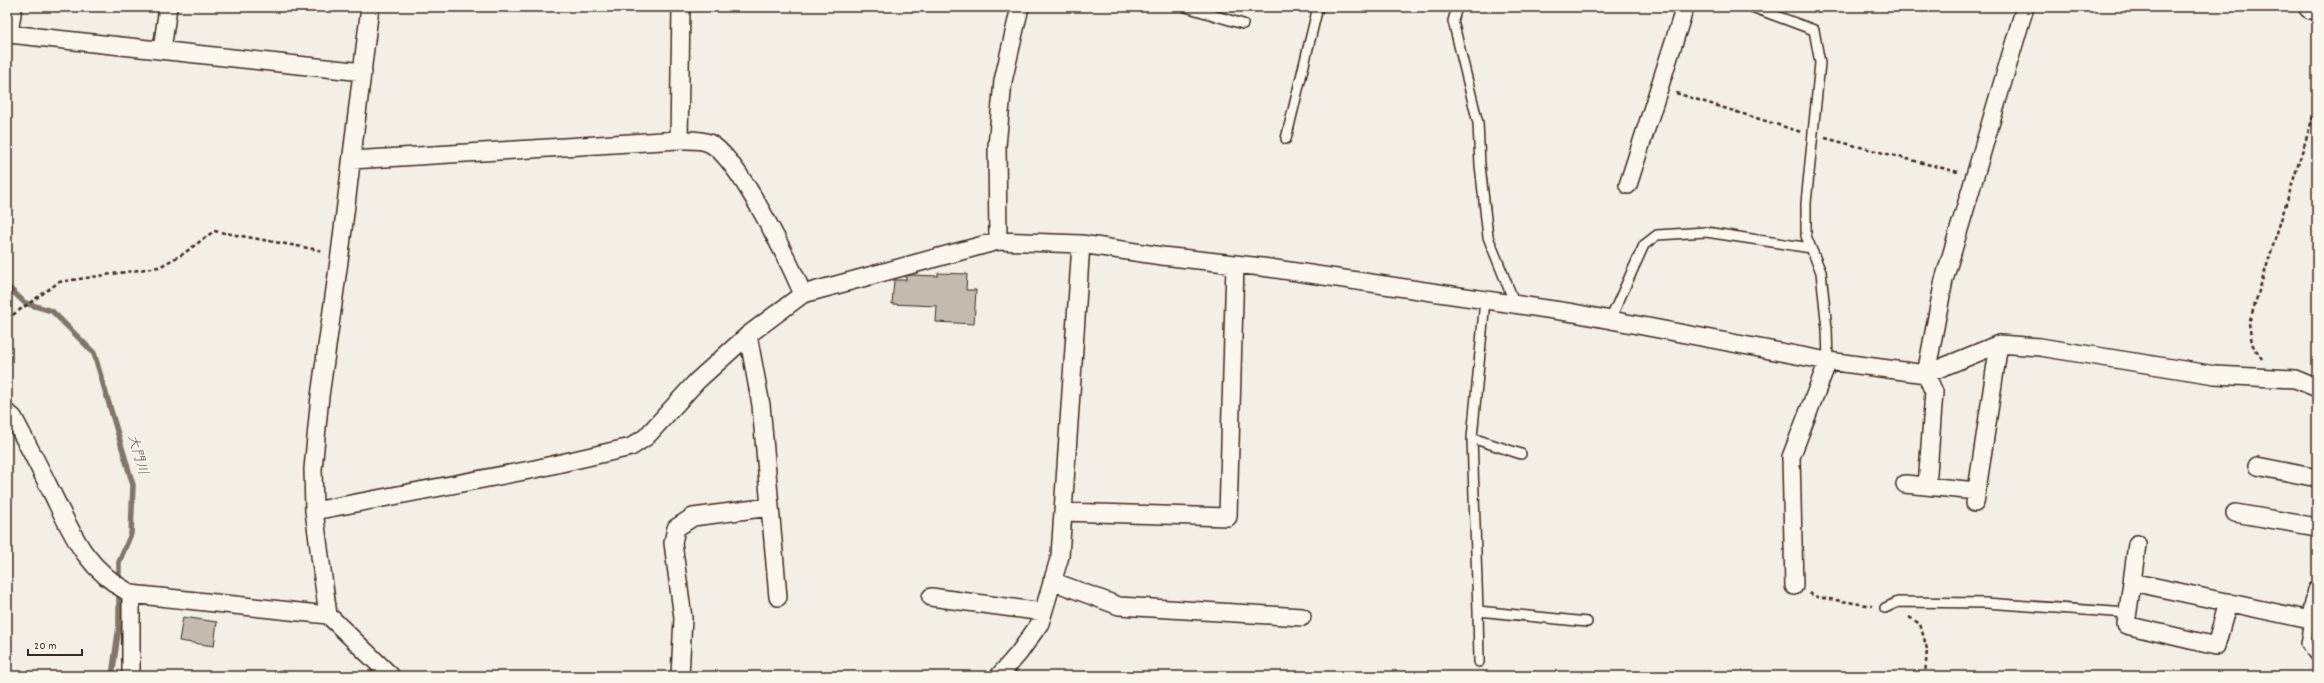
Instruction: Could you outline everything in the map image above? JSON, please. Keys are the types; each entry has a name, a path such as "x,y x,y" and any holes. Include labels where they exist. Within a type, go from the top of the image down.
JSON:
{"main road":[{"path":"2310,7 2317,9"}],"street":[{"path":"13,7 9,34 363,72"},
{"path":"162,50 168,7"},
{"path":"328,615 314,511 313,469 316,433 352,160 370,7"},
{"path":"679,140 681,7"},
{"path":"998,241 997,146 1002,81 1020,7"},
{"path":"1628,185 1685,7"},
{"path":"1926,486 1934,392 1926,374 1944,280 2025,7"},
{"path":"352,160 679,140 709,143 720,151 733,165 773,232 803,294"},
{"path":"314,511 534,469 631,447 646,437 697,380 748,335 803,294 998,241 1080,244 1162,256 1236,264 1515,304 1610,320 1828,361 1926,374 1999,344 2040,348 2215,375 2274,376 2295,379 2317,388"},
{"path":"999,676 1020,653 1040,623 1060,556 1080,244"},
{"path":"1062,512 1228,517 1236,264"},
{"path":"748,335 761,405 778,597"},
{"path":"1905,484 1926,486 1976,497 1999,344"},
{"path":"1794,586 1790,458 1828,361"},
{"path":"7,413 13,417 49,486 64,521 84,555 115,585 130,593 328,615 391,676"},
{"path":"2257,466 2317,478"},
{"path":"680,676 682,618 673,543 676,528 693,518 770,507"},
{"path":"2235,513 2317,527"},
{"path":"2137,544 2126,626 2216,646 2228,602"},
{"path":"1052,581 1119,606 1302,617"},
{"path":"2132,582 2310,620 2317,590"},
{"path":"130,593 131,676"},
{"path":"931,597 1043,612"}],"lane":[{"path":"1186,7 1244,24"},
{"path":"1286,139 1318,7"},
{"path":"1457,7 1453,21 1478,123 1480,165 1488,237 1515,304"},
{"path":"1752,7 1814,30 1820,63 1806,203 1806,236 1820,272 1827,329 1828,361"},
{"path":"1610,320 1644,245 1657,235 1706,232 1811,248"},
{"path":"1479,662 1472,438 1485,300"},
{"path":"1472,438 1521,454"},
{"path":"1885,608 1898,602 1986,603 2128,613"},
{"path":"1478,611 1587,622"},
{"path":"2310,620 2306,644 2317,658"}],"path":[{"path":"2274,376 2252,344 2249,323 2317,104"},
{"path":"7,319 59,282 158,268 184,254 214,231 340,254"}],"building":[{"path":"938,273 967,274 966,290 976,290 974,324 936,322 937,306 892,304 894,280 906,280 906,276 911,275 938,276"},
{"path":"183,617 217,622 214,646 179,641"}],"waterway":[{"name":"大門川","path":"7,286 25,303 52,311 94,353 133,485 131,534 119,562 119,626 112,676"}]}
